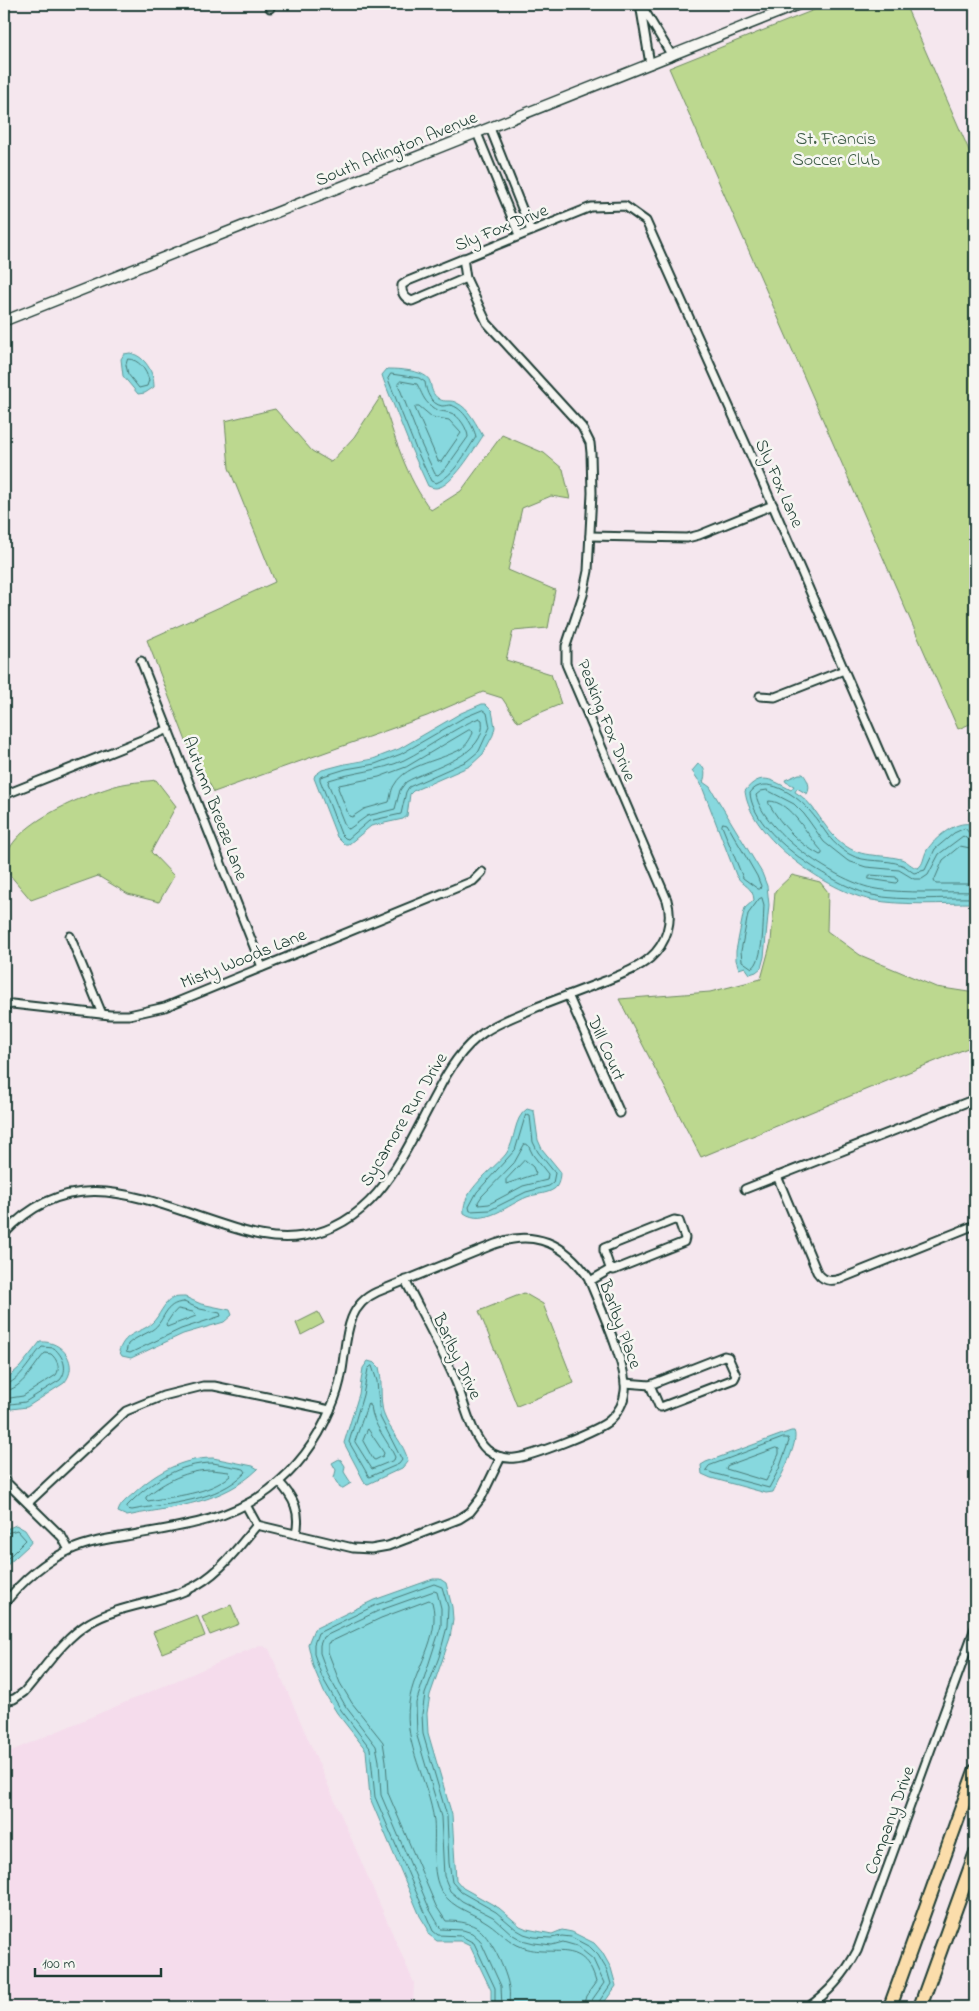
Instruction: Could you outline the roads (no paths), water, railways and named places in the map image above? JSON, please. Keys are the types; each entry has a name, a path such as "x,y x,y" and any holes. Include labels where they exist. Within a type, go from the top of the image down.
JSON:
{"highway":[{"path":"890,2007 975,1771"},
{"path":"920,2007 975,1855"}],"street":[{"path":"640,4 672,56"},
{"path":"640,4 650,64"},
{"name":"South Arlington Avenue","path":"4,321 800,4"},
{"path":"490,128 531,231"},
{"path":"477,133 519,235"},
{"name":"Sly Fox Drive","path":"466,278 412,301 404,296 402,291 402,286 408,281 591,207 625,206"},
{"name":"Sly Fox Lane","path":"625,206 646,220 893,783"},
{"name":"Peaking Fox Drive","path":"463,258 466,278 487,323 582,427 590,443 592,492 588,571 583,595 566,646 566,664 668,900 671,913 666,935 661,945 650,958 627,972"},
{"path":"590,536 687,538 773,506"},
{"name":"Autumn Breeze Lane","path":"141,661 262,967"},
{"path":"760,696 775,697 844,670"},
{"path":"4,795 169,729"},
{"name":"Misty Woods Lane","path":"4,1006 12,1004 102,1014 129,1015 165,1007 473,881 482,872"},
{"path":"70,936 102,1014"},
{"name":"Sycamore Run Drive","path":"4,1234 25,1214 49,1201 75,1193 98,1191 129,1194 259,1235 281,1238 299,1237 332,1227 358,1212 382,1189 448,1071 467,1047 482,1034 499,1023 627,972"},
{"name":"Dill Court","path":"568,995 620,1114"},
{"path":"744,1189 975,1099"},
{"path":"777,1176 817,1272 827,1281 840,1279 975,1226"},
{"path":"590,1281 611,1269 614,1270 684,1242 685,1238 679,1221 674,1220 605,1247 604,1251 611,1269"},
{"name":"Barlby Place","path":"406,1280 508,1240 528,1238 554,1244 567,1253 578,1264 590,1281 624,1372 623,1400 617,1412 610,1420 596,1429 522,1457 500,1457"},
{"path":"4,1604 34,1572 50,1560 69,1550 96,1541 197,1524 246,1505 278,1482 307,1451 319,1434 330,1410 339,1384 347,1330 351,1316 359,1304 369,1296 406,1280"},
{"name":"Barlby Drive","path":"406,1280 455,1380 477,1438 493,1454 500,1457"},
{"path":"625,1384 650,1385 724,1356 728,1357 736,1375 733,1379 661,1407 650,1385"},
{"path":"28,1503 123,1413 162,1396 203,1386 214,1386 330,1410"},
{"path":"246,1505 257,1525 354,1548 371,1549 391,1546 459,1519 470,1512 481,1498 500,1457"},
{"path":"4,1480 62,1538 69,1550"},
{"path":"278,1482 289,1494 298,1514 296,1534"},
{"path":"4,1701 14,1699 24,1692 71,1636 84,1626 102,1616 178,1594 202,1582 223,1565 257,1525"},
{"name":"Company Drive","path":"808,2007 838,1982 857,1951 975,1628"}],"water":[{"path":"130,353 140,357 150,370 154,387 145,393 138,394 123,376 121,359 124,354"},
{"path":"387,369 412,371 424,375 428,378 437,397 444,401 455,402 461,405 483,436 456,475 442,486 433,488 428,486 384,381 382,375"},
{"path":"485,704 492,711 495,727 483,754 470,766 413,791 410,794 407,816 403,819 371,826 349,844 344,844 337,837 314,778 315,775 322,770 373,759 399,749 461,713"},
{"path":"698,764 703,767 705,772 703,782 710,787 762,873 767,886 769,905 764,957 761,968 750,974 745,967 739,969 736,951 745,908 754,900 753,895 750,889 736,875 701,784 692,771"},
{"path":"799,774 805,776 809,789 807,794 797,788 795,792 812,806 833,835 850,849 858,852 901,859 918,868 927,850 935,840 946,831 958,825 970,824 975,833 975,903 910,904 872,900 854,895 835,886 794,860 761,827 750,809 745,791 756,781 762,779 767,779 791,790 794,786 785,780"},
{"path":"527,1109 534,1111 538,1140 542,1149 560,1171 556,1188 527,1197 488,1216 472,1217 464,1213 464,1205 473,1189 506,1154 512,1143 519,1118"},
{"path":"185,1297 201,1304 230,1310 232,1315 224,1322 183,1334 131,1358 122,1356 119,1351 129,1336 152,1323 170,1300"},
{"path":"40,1342 48,1342 62,1349 70,1362 69,1376 64,1383 27,1407 4,1410 4,1381 20,1367"},
{"path":"368,1361 375,1363 379,1367 384,1415 403,1448 408,1461 402,1468 368,1484 365,1483 344,1443 359,1394 363,1368"},
{"path":"794,1431 795,1436 792,1452 773,1492 766,1493 702,1474 701,1465 706,1462"},
{"path":"213,1458 253,1466 258,1469 230,1489 199,1501 127,1516 118,1512 126,1500 141,1486 160,1473 180,1464"},
{"path":"339,1459 345,1466 344,1472 351,1483 343,1488 340,1488 334,1478 336,1470 332,1463"},
{"path":"16,1525 25,1530 32,1541 4,1568 4,1530"},
{"path":"433,1579 440,1579 446,1583 453,1619 450,1638 430,1695 427,1713 428,1733 452,1815 456,1880 463,1888 499,1908 520,1926 552,1934 562,1930 572,1932 594,1943 602,1952 611,1968 616,1986 601,2007 491,2007 491,1990 470,1946 460,1941 437,1941 428,1934 428,1929 420,1916 370,1798 366,1750 337,1713 324,1692 313,1666 308,1644 314,1629 374,1600"}],"park label":[{"name":"St. Francis Soccer Club","path":"836,148"}]}
